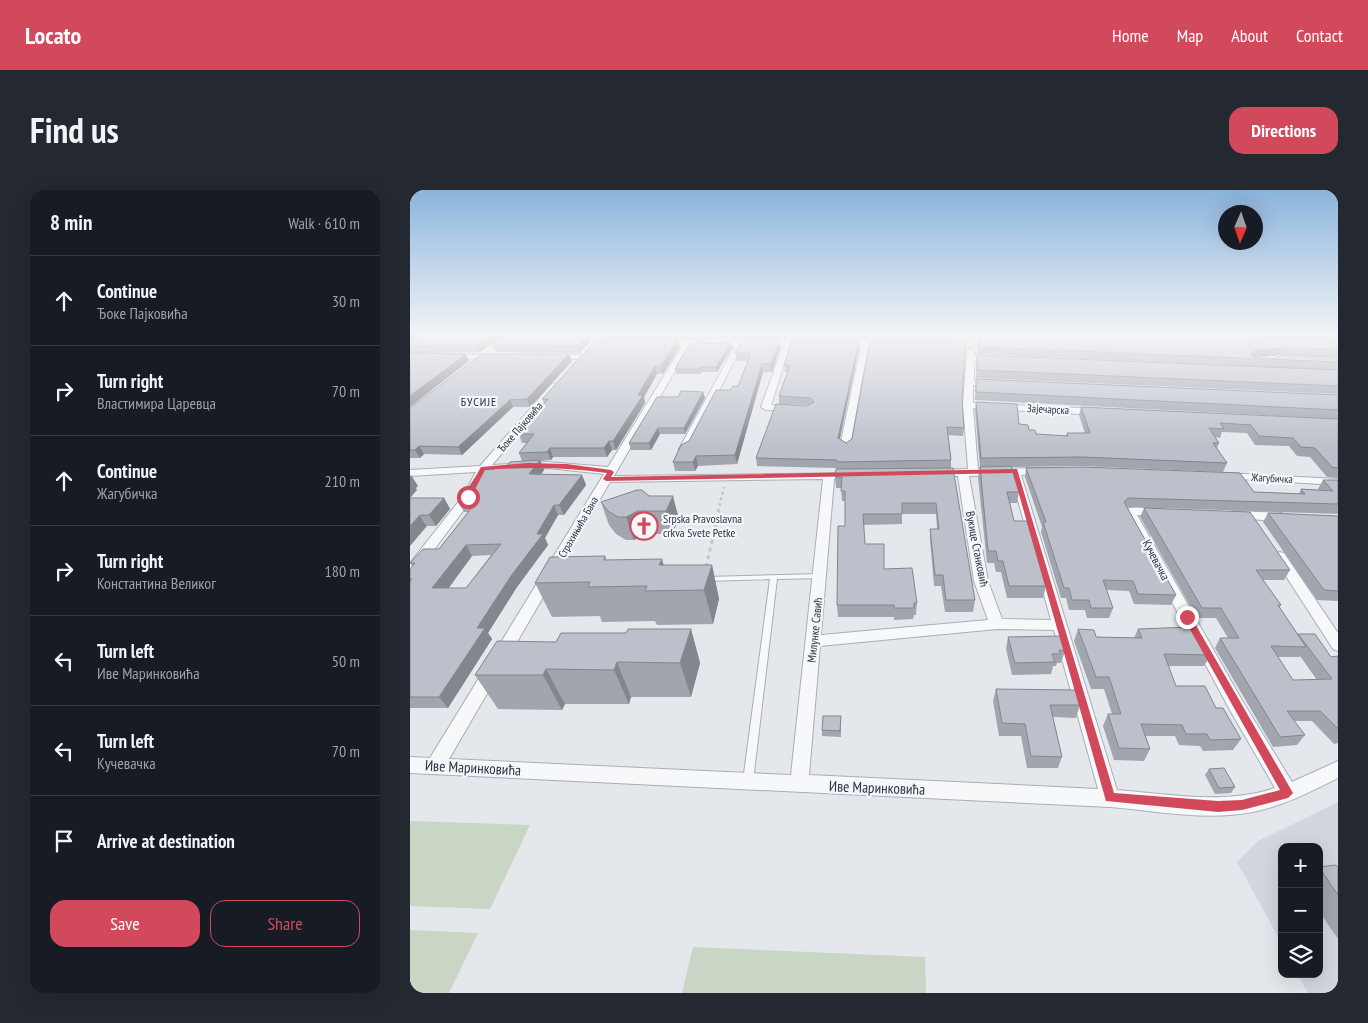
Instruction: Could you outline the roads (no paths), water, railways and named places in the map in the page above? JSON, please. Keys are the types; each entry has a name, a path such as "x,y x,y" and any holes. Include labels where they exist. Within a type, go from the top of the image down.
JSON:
{"street":[{"name":"Ђоке Пајковића","path":"410,572 468,497 483,469 567,372"},
{"name":"Страхињића Бана","path":"434,767 550,583 608,475 673,372"},
{"path":"684,449 724,372"},
{"path":"778,372 766,407 798,409"},
{"path":"844,446 859,372"},
{"name":"Вукице Станковић","path":"969,372 968,472 981,581 997,624"},
{"path":"968,382 1006,384"},
{"name":"Зајечарска","path":"968,405 1111,413"},
{"path":"410,473 548,465 608,475 726,477 867,474"},
{"path":"1015,471 1110,798"},
{"path":"925,473 1052,471"},
{"name":"Жагубичка","path":"1208,475 1338,482"},
{"name":"Милунке Савић","path":"799,784 829,476"},
{"name":"Кучевачка","path":"1176,513 1129,511 1237,707 1288,793"},
{"path":"1222,515 1299,518"},
{"path":"1250,516 1262,532"},
{"path":"1273,548 1338,645"},
{"path":"814,641 997,624 1060,625"},
{"name":"Иве Маринковића","path":"410,766 1110,798 1218,806 1242,805 1288,793 1338,769"}],"lane":[{"path":"693,579 820,576"},
{"path":"748,781 774,578"}],"place":[{"name":"Srpska Pravoslavna crkva Svete Petke","path":"644,526"}],"district":[{"name":"БУСИЈЕ","path":"479,402"}]}
